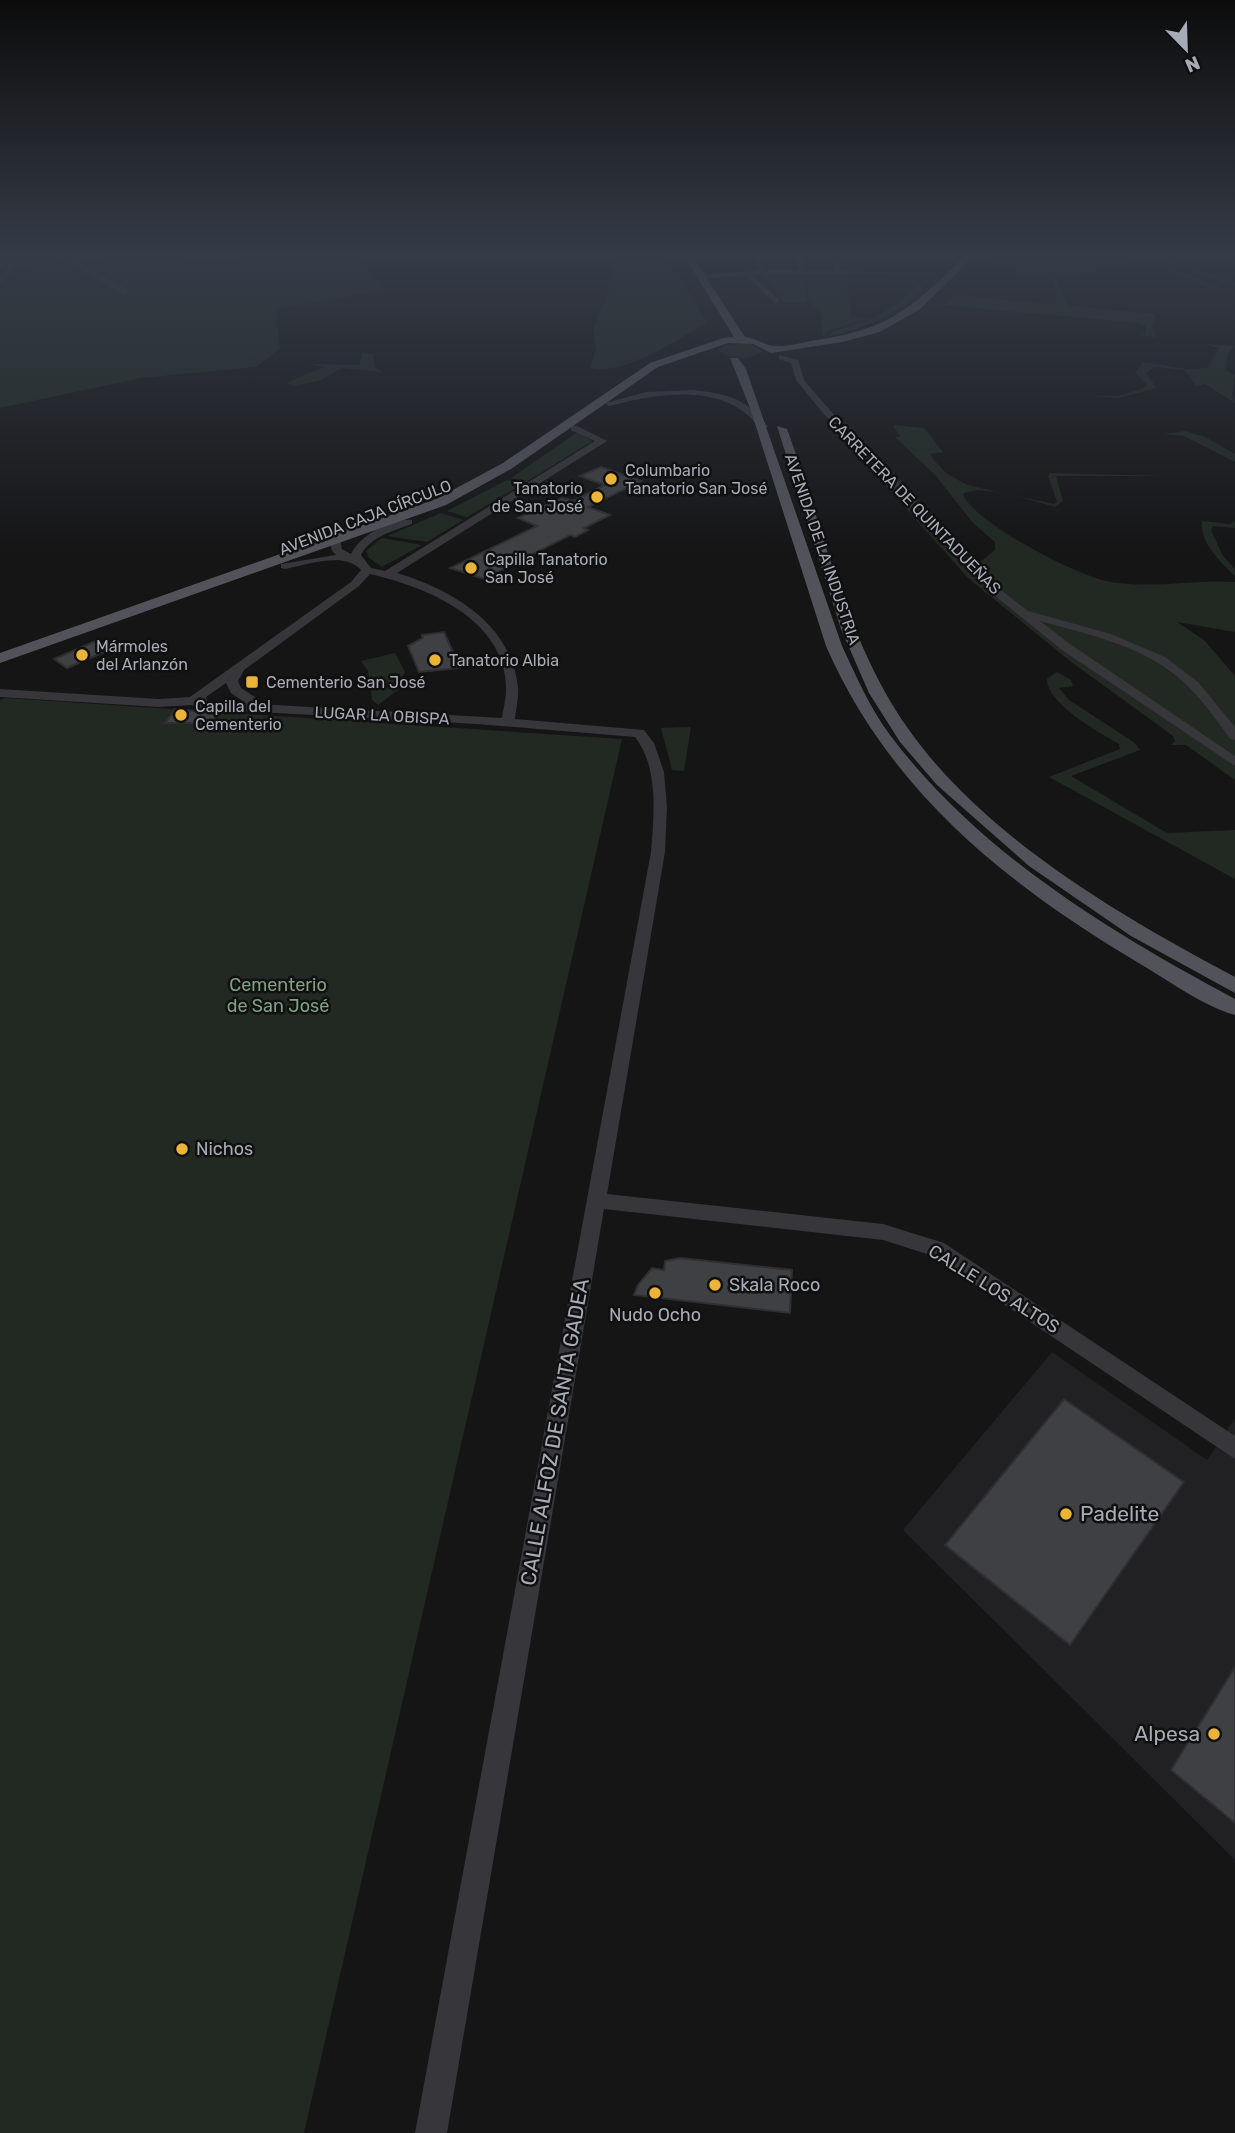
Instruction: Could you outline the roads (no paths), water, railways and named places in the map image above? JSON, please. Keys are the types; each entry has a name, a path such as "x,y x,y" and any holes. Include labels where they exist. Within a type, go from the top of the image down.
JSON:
{"main road":[{"path":"721,356 755,359 761,354"},
{"name":"AVENIDA CAJA CÍRCULO","path":"0,658 347,555 408,522 492,483 661,369 688,359 721,356"},
{"name":"AVENIDA CAJA CÍRCULO","path":"0,665 285,566 347,555 507,466 650,368 721,356"},
{"name":"AVENIDA DE LA INDUSTRIA","path":"721,356 741,369 771,446 838,655 862,705 905,765 974,835 1046,892 1135,951 1235,1008"},
{"name":"AVENIDA DE LA INDUSTRIA","path":"766,391 798,474 839,604 859,656 879,696 903,733 963,799 1042,867 1138,932 1235,986"}],"street":[{"name":"CARRETERA DE QUINTADUEÑAS","path":"782,357 795,362 803,385 958,555 1020,611 1098,670 1235,762"},
{"name":"AVENIDA DE LA INDUSTRIA","path":"609,403 662,393 722,398 754,413 771,446"},
{"path":"388,573 602,442 574,428"},
{"path":"347,555 370,538 408,522"},
{"path":"347,555 452,599 483,625 507,659 513,684 508,722"},
{"path":"193,701 355,584 347,555"},
{"path":"1020,611 1155,657 1190,681 1234,733"},
{"path":"239,668 232,681 235,690 253,702"},
{"name":"LUGAR LA OBISPA","path":"0,693 159,703 193,701 204,705 508,722 641,726"},
{"path":"193,701 361,708 380,714"},
{"path":"476,720 497,713 512,703"},
{"name":"CALLE ALFOZ DE SANTA GADEA","path":"431,2133 660,830 662,809 657,779 641,726"},
{"name":"CALLE LOS ALTOS","path":"596,1200 883,1232 937,1249 1235,1449"}],"place":[{"name":"Columbario Tanatorio San José","path":"611,479"},
{"name":"Tanatorio de San José","path":"597,497"},
{"name":"Capilla Tanatorio San José","path":"471,568"},
{"name":"Mármoles del Arlanzón","path":"82,655"},
{"name":"Tanatorio Albia","path":"435,660"},
{"name":"Cementerio San José","path":"252,682"},
{"name":"Capilla del Cementerio","path":"181,715"},
{"name":"Nichos","path":"182,1149"},
{"name":"Skala Roco","path":"715,1285"},
{"name":"Nudo Ocho","path":"655,1293"},
{"name":"Padelite","path":"1066,1514"},
{"name":"Alpesa","path":"1214,1734"}],"park label":[{"name":"Cementerio de San José","path":"278,995"}]}
